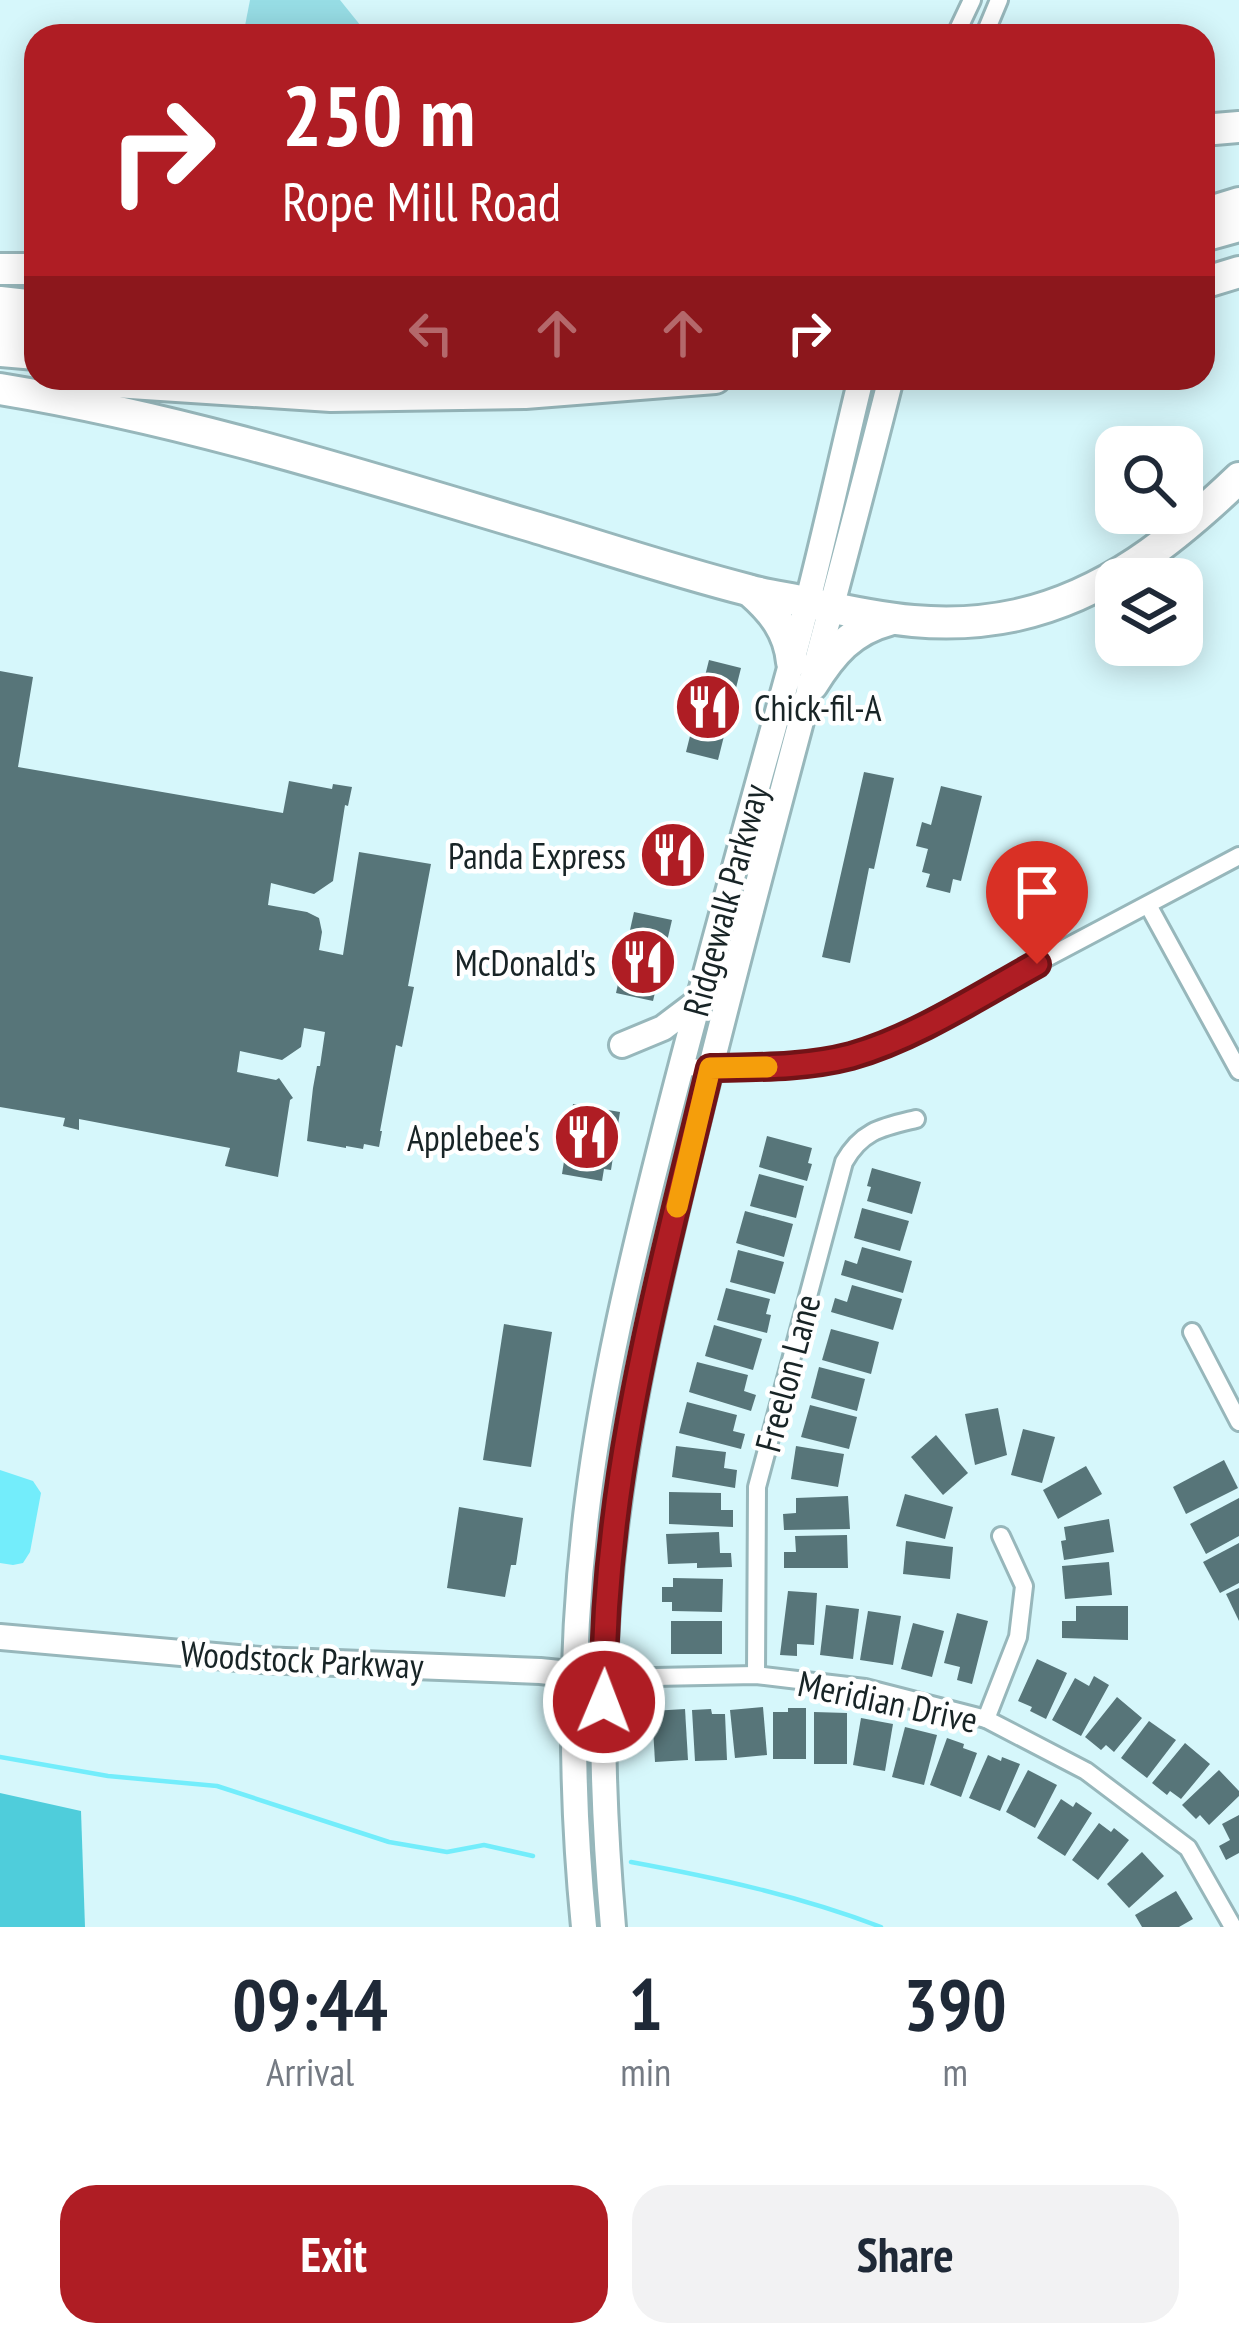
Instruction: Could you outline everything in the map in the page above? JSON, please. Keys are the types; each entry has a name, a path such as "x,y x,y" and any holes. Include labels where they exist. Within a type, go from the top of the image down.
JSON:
{"highway":[{"path":"0,389 196,430 750,591 889,620 957,623 1016,615 1087,591 1154,553 1239,478"},
{"path":"239,390 331,396 564,390"},
{"path":"750,591 781,624 802,674 826,662 850,637 889,620"}],"main road":[{"name":"Ridgewalk Parkway","path":"613,1927 604,1794 603,1678 611,1562 632,1410 656,1290 819,605 858,390"},
{"name":"Ridgewalk Parkway","path":"819,605 888,390"},
{"name":"Ridgewalk Parkway","path":"584,1927 575,1796 574,1675 583,1546 607,1379 696,1003 802,674"},
{"path":"622,1045 663,1028 696,1003"},
{"name":"Woodstock Parkway","path":"0,1637 260,1660 603,1678"}],"street":[{"path":"680,1067 824,1062 884,1045 1239,856"},
{"path":"1148,904 1239,1072"},
{"name":"Freelon Lane","path":"756,1675 757,1487 844,1162 854,1145 878,1128 916,1118"},
{"path":"1192,1332 1239,1422"},
{"path":"986,1719 1018,1637 1024,1586 1001,1536"},
{"name":"Meridian Drive","path":"603,1678 756,1675 866,1688 986,1719 1086,1771 1188,1848 1234,1927"}],"shaded area":[{"path":"250,0 340,0 359,24 245,24"},
{"path":"0,1470 33,1481 41,1493 30,1552 23,1563 13,1565 0,1563"},
{"path":"0,1793 81,1811 85,1927 0,1927"}],"building":[{"path":"709,660 741,668 718,760 686,752"},
{"path":"0,671 33,677 18,767 283,813 289,781 332,789 333,784 352,787 333,881 314,894 271,883 268,905 319,918 319,950 343,955 359,852 431,864 408,986 414,987 402,1047 396,1045 379,1147 346,1148 307,1141 325,1032 304,1028 301,1047 282,1060 240,1051 237,1072 279,1078 293,1098 278,1177 225,1166 230,1148 79,1119 79,1130 63,1126 65,1118 0,1107"},
{"path":"864,772 894,778 850,963 822,957"},
{"path":"941,786 982,796 961,881 953,879 950,893 926,887 930,874 922,872 928,849 916,846 922,822 931,825"},
{"path":"662,827 693,833 684,886 653,880"},
{"path":"634,912 672,920 653,1001 616,993"},
{"path":"573,1104 620,1112 611,1170 604,1169 602,1181 562,1174"},
{"path":"767,1136 812,1148 807,1181 759,1167"},
{"path":"872,1168 921,1182 912,1214 867,1201"},
{"path":"759,1174 804,1186 796,1218 750,1206"},
{"path":"862,1208 909,1221 900,1251 854,1238"},
{"path":"745,1211 793,1224 784,1257 736,1243"},
{"path":"862,1247 912,1261 903,1293 841,1275 845,1260 857,1264"},
{"path":"738,1250 784,1262 775,1294 730,1282"},
{"path":"852,1285 902,1299 893,1330 831,1312 835,1298 847,1302"},
{"path":"726,1288 770,1299 767,1333 717,1320"},
{"path":"504,1324 552,1332 531,1467 483,1460"},
{"path":"714,1325 762,1339 753,1370 705,1356"},
{"path":"831,1329 879,1342 871,1374 822,1360"},
{"path":"697,1362 748,1375 744,1391 756,1395 751,1411 689,1392"},
{"path":"819,1367 865,1379 857,1411 811,1398"},
{"path":"687,1402 737,1415 733,1431 745,1434 741,1449 679,1433"},
{"path":"810,1405 857,1417 849,1449 801,1437"},
{"path":"998,1408 1007,1455 975,1465 965,1414"},
{"path":"1023,1429 1055,1437 1042,1483 1011,1475"},
{"path":"936,1435 968,1473 943,1495 911,1457"},
{"path":"676,1446 726,1452 724,1468 737,1470 735,1488 672,1477"},
{"path":"796,1446 844,1454 838,1487 791,1479"},
{"path":"1224,1460 1238,1488 1186,1514 1173,1487"},
{"path":"1086,1466 1102,1494 1058,1519 1043,1490"},
{"path":"669,1492 721,1493 721,1510 733,1510 733,1527 669,1524"},
{"path":"905,1494 953,1507 945,1539 896,1526"},
{"path":"848,1496 850,1529 784,1530 783,1514 796,1513 796,1498"},
{"path":"1239,1498 1239,1536 1206,1554 1190,1524"},
{"path":"459,1507 523,1518 516,1565 511,1565 505,1597 447,1588"},
{"path":"1109,1519 1114,1552 1064,1560 1064,1527"},
{"path":"719,1532 720,1553 731,1553 732,1567 668,1564 666,1534"},
{"path":"847,1535 848,1568 784,1568 784,1552 796,1552 795,1536"},
{"path":"906,1541 953,1547 950,1579 903,1574"},
{"path":"1239,1543 1239,1583 1220,1593 1203,1562"},
{"path":"1109,1562 1112,1595 1065,1599 1062,1566"},
{"path":"673,1578 723,1579 722,1612 672,1611 672,1602 662,1602 662,1587 673,1587"},
{"path":"1239,1588 1239,1621 1226,1594"},
{"path":"788,1591 817,1593 814,1645 797,1644 797,1656 780,1655"},
{"path":"826,1605 859,1609 853,1659 820,1655"},
{"path":"1076,1606 1128,1606 1128,1640 1062,1638 1062,1621 1076,1621"},
{"path":"868,1611 901,1616 893,1665 860,1660"},
{"path":"957,1613 988,1621 972,1684 957,1680 960,1667 944,1663"},
{"path":"671,1621 722,1621 722,1654 671,1654"},
{"path":"913,1623 944,1631 932,1677 901,1669"},
{"path":"1037,1659 1067,1673 1046,1719 1018,1701"},
{"path":"1094,1676 1109,1685 1081,1736 1052,1720 1075,1678 1089,1686"},
{"path":"1117,1697 1142,1718 1114,1752 1106,1745 1101,1750 1085,1737"},
{"path":"763,1707 767,1755 735,1758 730,1710"},
{"path":"788,1708 806,1708 806,1759 773,1759 773,1712 788,1712"},
{"path":"685,1709 688,1760 655,1762 652,1711"},
{"path":"711,1709 712,1714 725,1714 727,1760 695,1761 692,1710"},
{"path":"814,1712 847,1713 847,1764 814,1764"},
{"path":"861,1718 893,1724 885,1771 853,1765"},
{"path":"1149,1721 1176,1740 1147,1778 1121,1758"},
{"path":"905,1727 937,1735 924,1785 892,1777"},
{"path":"947,1738 977,1753 961,1797 930,1785"},
{"path":"1185,1743 1210,1764 1181,1799 1152,1783"},
{"path":"988,1755 1020,1764 1000,1811 969,1798"},
{"path":"1028,1770 1057,1785 1035,1828 1006,1812"},
{"path":"1219,1770 1239,1796 1209,1825 1182,1805"},
{"path":"1061,1799 1092,1813 1065,1856 1037,1838"},
{"path":"1239,1815 1239,1853 1226,1860 1219,1846 1230,1840 1222,1824"},
{"path":"1099,1823 1129,1840 1098,1880 1072,1860"},
{"path":"1142,1852 1164,1876 1129,1908 1107,1884"},
{"path":"1176,1891 1193,1919 1179,1927 1142,1927 1135,1915"}],"waterway":[{"path":"0,1757 108,1776 217,1786 389,1842 447,1852 484,1845 533,1856"},
{"path":"631,1862 758,1889 881,1927"}],"slow traffic":[{"path":"677,1207 710,1068 767,1067"}],"place":[{"name":"Chick-fil-A","path":"708,707"},
{"name":"Panda Express","path":"673,855"},
{"name":"McDonald's","path":"643,962"},
{"name":"Applebee's","path":"587,1137"}],"route":[{"path":"604,1702 611,1562 632,1410 710,1068 797,1065 855,1055 884,1045 1037,964"}]}
